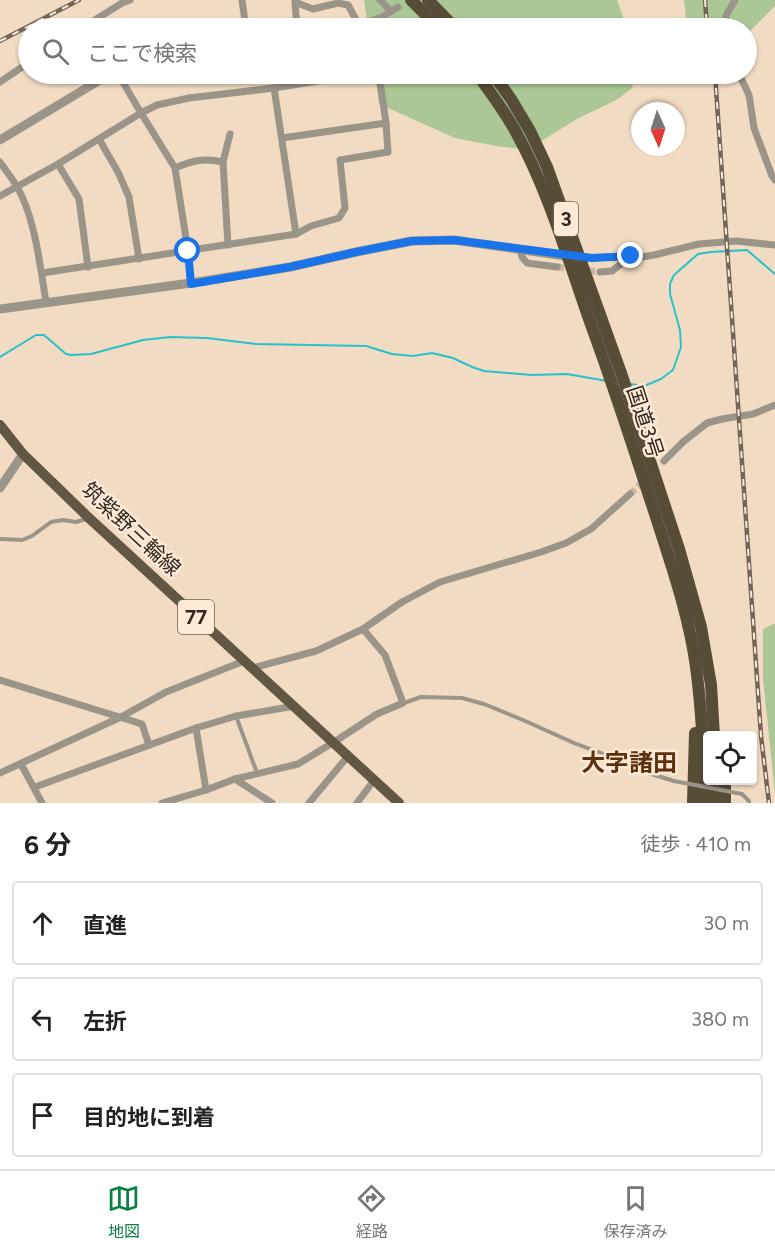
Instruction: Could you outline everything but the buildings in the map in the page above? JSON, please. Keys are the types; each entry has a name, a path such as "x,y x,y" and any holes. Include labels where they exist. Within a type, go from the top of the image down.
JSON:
{"highway":[{"path":"411,0 429,18"},
{"path":"428,0 445,18"},
{"name":"国道3号","path":"484,84 517,134 536,172 687,597 701,627 717,731"},
{"name":"国道3号","path":"500,84 530,131 547,167 621,373 679,549 696,666 705,803"},
{"path":"693,803 695,712 699,699"},
{"path":"716,785 716,803"},
{"path":"724,785 725,803"}],"main road":[{"name":"筑紫野三輪線","path":"0,425 23,454 89,518 399,803"}],"street":[{"path":"100,18 130,0"},
{"path":"242,0 245,18"},
{"path":"380,0 391,11"},
{"path":"726,18 735,0"},
{"path":"293,1 313,9 338,3 348,5 355,18"},
{"path":"293,1 296,18"},
{"path":"385,18 398,7"},
{"path":"0,82 18,70"},
{"path":"0,140 93,84"},
{"path":"124,84 175,168 191,284"},
{"path":"0,196 157,105 189,98 304,84"},
{"path":"42,273 296,234 311,226 339,218 345,208 339,160 388,152 380,84"},
{"path":"744,84 749,95 754,128 775,180"},
{"path":"274,88 296,234"},
{"path":"282,138 386,123"},
{"path":"228,245 223,162 230,134"},
{"path":"99,139 129,197 139,259"},
{"path":"175,168 192,161 206,159 223,162"},
{"path":"0,162 17,186 29,216 46,302"},
{"path":"58,164 78,199 88,267"},
{"path":"0,309 191,284 290,267 412,241 454,240 592,258 642,257 699,244 736,240 775,245"},
{"path":"520,249 522,257 528,263 557,267"},
{"path":"600,272 612,272 631,256"},
{"path":"664,461 683,441 707,423 753,414 775,405"},
{"path":"0,488 23,454"},
{"path":"0,773 122,717 166,692 248,664 316,651 363,629 402,602 440,582 566,543 591,529 630,494"},
{"path":"162,803 235,779 298,764 377,714 403,703 385,655 363,629"},
{"path":"0,680 142,724 149,745"},
{"path":"35,787 196,728 236,716 295,706"},
{"path":"196,728 206,790"},
{"path":"309,803 348,756"},
{"path":"21,764 42,803"},
{"path":"235,779 272,803"},
{"path":"357,803 374,780"}],"lane":[{"path":"0,540 22,540 32,536 51,522 63,520 76,522 89,518"},
{"path":"403,703 422,697 462,698 503,712 609,756 632,768 674,781 742,794 749,803"},
{"path":"236,716 258,774"}],"green space":[{"path":"364,0 617,0 623,18 367,18"},
{"path":"684,0 775,0 775,6 757,24 757,18 686,18"},
{"path":"376,84 633,84 632,88 618,99 577,119 538,143 521,149 455,138 379,104"},
{"path":"775,624 775,793 763,679 763,629"}],"waterway":[{"path":"630,384 644,386 661,379 673,370 681,347 680,330 670,294 670,284 674,275 698,254 747,250 775,274"},
{"path":"0,357 36,335 44,335 66,354 71,355 91,354 143,340 170,337 207,338 256,344 366,346 392,354 413,356 432,353 453,358 484,371 532,375 567,374 607,381"}],"tunnel":[{"path":"557,267 600,272"},
{"path":"630,494 645,480"}],"railway":[{"path":"44,18 79,0"},
{"path":"705,0 706,18"},
{"path":"0,41 18,32"},
{"path":"716,84 761,736 769,803"}],"district":[{"name":"大字諸田","path":"629,763"}],"route":[{"path":"188,251 191,284 290,267 412,241 454,240 592,258 631,256"}]}
